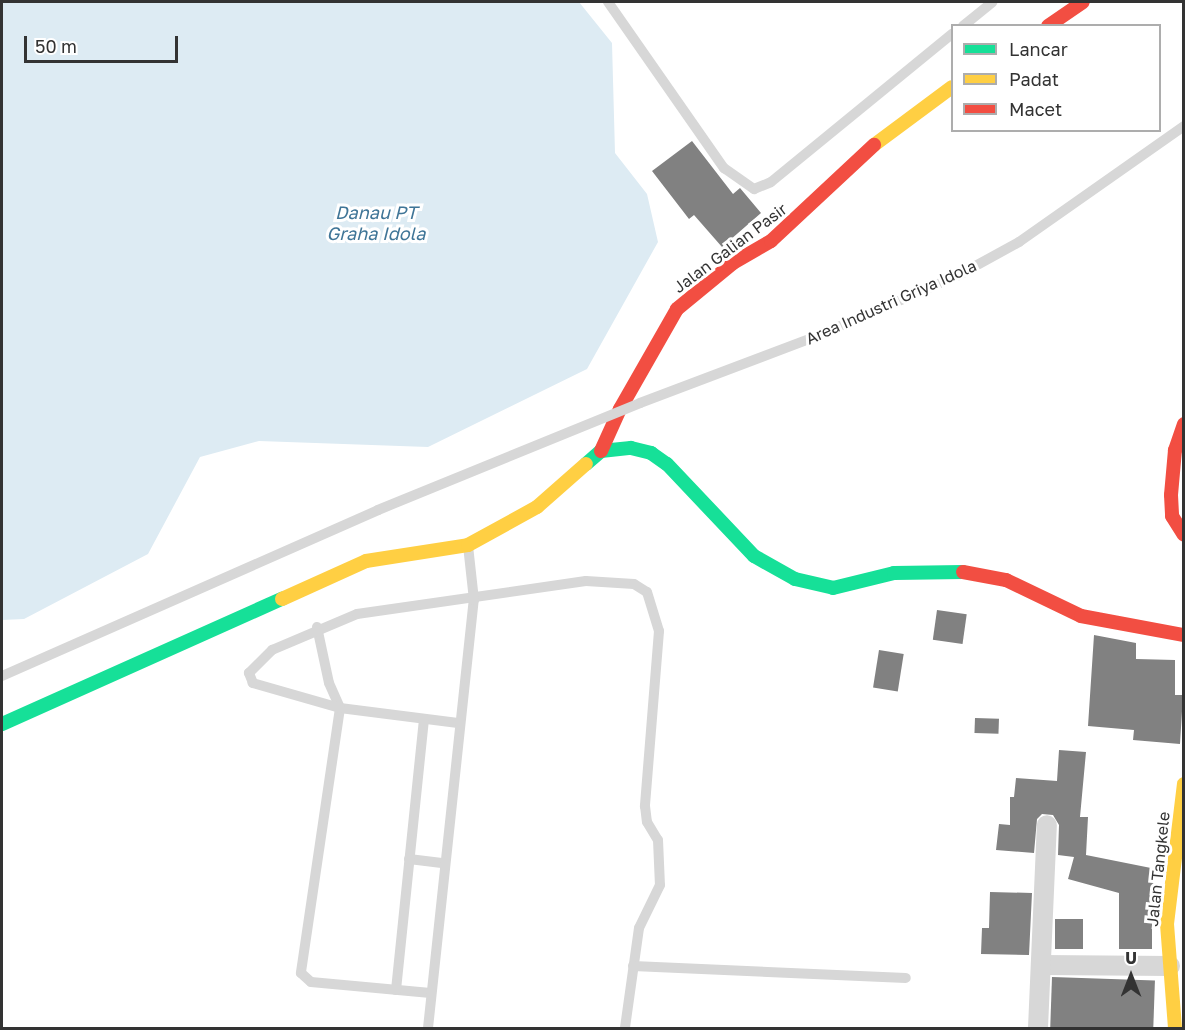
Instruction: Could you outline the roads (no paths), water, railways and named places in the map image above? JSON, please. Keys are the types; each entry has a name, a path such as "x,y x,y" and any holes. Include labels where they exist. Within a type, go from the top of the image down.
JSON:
{"street":[{"path":"1051,24 1083,2"},
{"name":"Jalan Galian Pasir","path":"601,451 620,409 677,309 733,263 771,241 877,143 951,88"},
{"path":"1184,424 1174,450 1171,495 1172,516 1184,536"},
{"path":"2,724 366,561 468,545 537,507 601,451 631,448 651,453 667,464 753,556 811,585 833,588 894,573 969,572 1006,580 1081,616 1184,635"},
{"name":"Jalan Tangkele","path":"1175,1029 1176,902 1184,784"},
{"path":"1038,1029 1047,825"},
{"path":"1041,965 1175,979"}],"lane":[{"path":"608,2 724,168 754,189 771,182 951,35"},
{"path":"966,24 993,2"},
{"name":"Area Industri Griya Idola","path":"2,676 378,510 640,403 817,336 957,276 1019,242 1184,126"},
{"path":"428,1029 458,723 474,600 468,545"},
{"path":"458,723 340,708 254,683 249,678 261,659 272,650 318,627 357,614 474,600 586,582 634,584 647,592 654,604 659,631 645,806 647,822 658,840 660,885 639,928 625,1029"},
{"path":"318,627 329,683 340,708 301,973 311,982 430,993"},
{"path":"396,990 424,718"},
{"path":"409,859 444,863"},
{"path":"633,966 906,978"}],"water":[{"name":"Danau PT Graha Idola","path":"2,2 579,2 612,43 615,153 647,194 658,242 587,369 428,447 259,441 200,457 148,554 24,619 2,620"}]}
